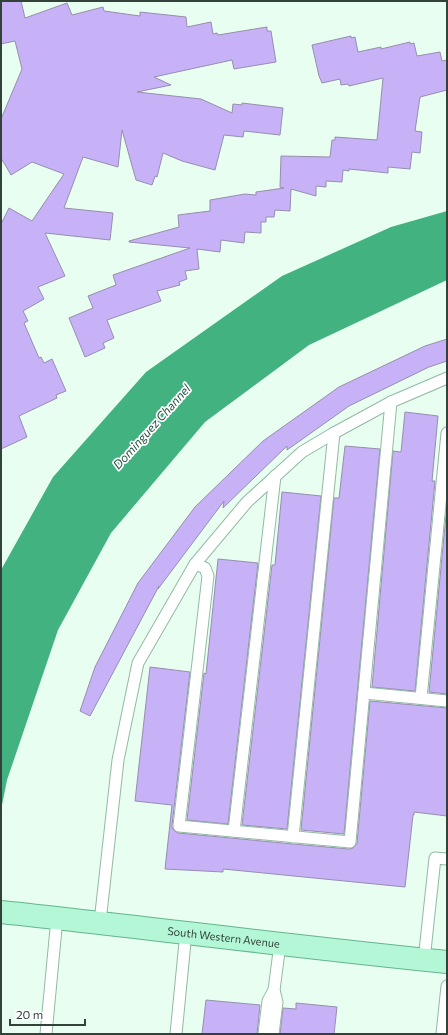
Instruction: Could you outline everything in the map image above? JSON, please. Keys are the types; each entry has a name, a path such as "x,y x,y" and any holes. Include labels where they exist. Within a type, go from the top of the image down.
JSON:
{"main road":[{"name":"South Western Avenue","path":"1,912 447,962"}],"lane":[{"path":"100,922 118,760 138,663 195,564 247,502 302,452 391,402 447,378"},
{"path":"195,564 205,568 208,576 179,826 350,842 391,402"},
{"path":"293,837 334,433"},
{"path":"421,698 447,433"},
{"path":"234,831 275,476"},
{"path":"364,693 447,701"},
{"path":"424,960 435,858 447,859"},
{"path":"46,1034 57,918"},
{"path":"176,1034 186,932"},
{"path":"273,1034 276,1002 274,990 280,944"},
{"path":"442,1034 447,986"},
{"path":"264,1034 268,1001 274,990"}],"water":[{"name":"Dominguez Channel","path":"447,211 447,280 309,345 205,422 111,533 58,630 7,780 1,810 1,570 53,477 146,372 282,276 391,227"}],"building":[{"path":"1,1 21,1 25,18 67,3 72,15 103,7 104,11 140,16 140,12 186,17 187,27 211,22 213,34 217,33 218,35 267,27 267,31 271,31 276,62 234,69 232,60 154,77 171,85 137,92 201,99 232,113 233,104 242,105 242,103 283,108 280,135 244,131 243,137 224,135 215,170 182,161 163,153 157,177 155,176 152,185 136,180 122,130 118,167 83,157 64,208 113,213 110,240 45,233 65,276 38,287 44,299 23,311 28,321 24,323 39,358 41,357 44,363 52,359 66,391 56,395 57,398 19,416 27,437 1,449 1,224 9,208 32,221 64,174 32,162 11,175 1,158 1,119 22,69 15,41 1,44"},
{"path":"351,36 351,38 355,37 358,52 381,47 381,49 410,42 410,44 414,43 417,56 440,52 442,61 447,60 447,90 420,97 415,131 422,132 420,153 412,152 410,169 388,167 388,173 349,169 349,171 343,170 342,182 326,181 326,187 316,186 316,196 291,189 290,211 275,210 274,217 266,217 266,222 261,222 261,233 245,232 244,243 221,240 220,252 197,249 199,269 185,271 187,279 179,282 180,285 157,291 161,301 107,320 114,338 103,343 105,348 85,357 69,318 93,308 88,296 116,285 113,275 190,248 129,241 179,227 178,215 210,211 210,200 245,194 256,195 256,192 284,188 280,187 281,156 330,157 332,140 335,140 335,137 377,140 383,78 349,86 348,84 341,85 340,79 322,83 319,76 312,45"},
{"path":"447,339 447,361 429,367 349,406 287,450 287,446 223,508 224,501 158,589 159,586 90,716 80,711 95,667 138,583 195,507 263,441 339,387 425,346"},
{"path":"405,412 438,416 432,481 435,481 415,691 372,687 393,451 401,452"},
{"path":"345,446 380,449 344,834 301,830 334,498 339,498"},
{"path":"282,492 321,496 287,829 242,825 272,565 275,565"},
{"path":"447,505 447,694 429,692"},
{"path":"218,559 258,563 228,824 187,820 204,673 206,674"},
{"path":"150,667 190,672 172,825 172,828 178,833 349,849 353,848 357,843 370,701 447,708 447,816 414,812 405,887 223,869 223,872 165,869 172,805 135,801"},
{"path":"206,1000 260,1005 257,1034 202,1034"},
{"path":"296,1003 337,1007 334,1034 280,1034 283,1008 296,1009"}]}
